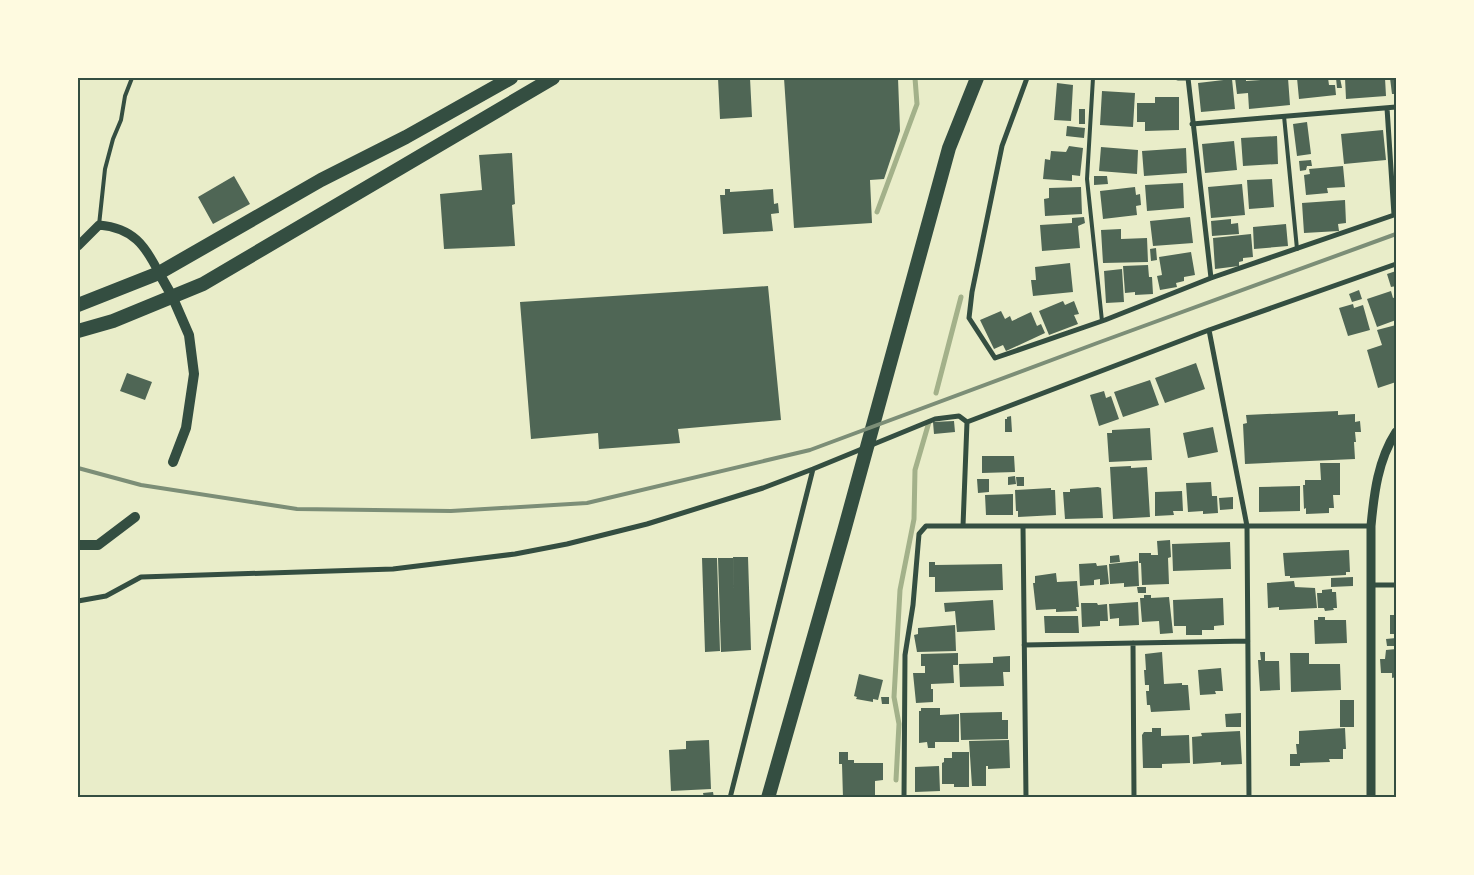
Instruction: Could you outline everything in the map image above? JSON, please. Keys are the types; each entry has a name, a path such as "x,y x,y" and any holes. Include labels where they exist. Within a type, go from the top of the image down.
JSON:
{"highway":[{"path":"78,305 160,273 321,180 406,137 511,78"},
{"path":"78,331 112,320 203,284 553,78"},
{"path":"768,798 842,540 949,148 977,78"}],"main road":[{"path":"160,273 189,335 194,374 186,428 173,462"},
{"path":"78,545 98,545 135,517"}],"street":[{"path":"1027,78 1002,146 972,292 969,318 995,358 1102,321 1211,278 1394,215 1387,108"},
{"path":"1178,78 1188,78 1211,278"},
{"path":"1192,124 1396,107"},
{"path":"78,246 99,225 115,226 140,242 149,253 160,273"},
{"path":"967,422 1209,330 1396,264"},
{"path":"1209,330 1247,526 1249,798"},
{"path":"78,601 106,596 141,577 393,569 515,554 568,544 647,524 763,488 935,419 959,416 967,422"},
{"path":"963,526 967,422"},
{"path":"1371,798 1371,526 1374,496 1383,456 1396,432"},
{"path":"730,798 813,469"},
{"path":"904,798 905,655 913,605 919,534 926,526 1371,526"},
{"path":"1023,526 1026,798"},
{"path":"1371,584 1396,585"},
{"path":"1024,645 1248,641"},
{"path":"1133,643 1134,798"}],"lane":[{"path":"99,225 104,169 121,120 124,96 132,78"},
{"path":"1094,78 1087,179 1102,321"},
{"path":"1284,116 1297,249"}],"building":[{"path":"718,78 750,78 752,117 720,119"},
{"path":"784,78 898,78 900,131 884,179 870,180 872,223 794,228"},
{"path":"1235,78 1246,78 1246,81 1288,78 1290,105 1249,109 1248,93 1237,94"},
{"path":"1297,78 1328,78 1329,85 1335,85 1336,95 1299,99"},
{"path":"1336,78 1340,78 1342,88 1337,88"},
{"path":"1345,78 1385,78 1386,96 1346,99"},
{"path":"1390,78 1396,78 1396,94 1392,94"},
{"path":"1232,79 1235,109 1201,112 1198,83"},
{"path":"1057,83 1073,85 1071,121 1054,120"},
{"path":"1102,91 1135,93 1133,127 1100,125"},
{"path":"1155,97 1179,97 1179,130 1145,131 1145,122 1137,122 1137,103 1155,103"},
{"path":"1079,109 1085,109 1085,124 1079,124"},
{"path":"1307,122 1311,154 1297,156 1293,124"},
{"path":"1067,126 1085,128 1084,138 1066,136"},
{"path":"1383,130 1386,160 1344,164 1341,134"},
{"path":"1277,136 1278,164 1243,166 1241,138"},
{"path":"1234,141 1237,170 1205,173 1202,144"},
{"path":"1069,146 1083,148 1080,176 1072,175 1072,181 1043,179 1045,159 1050,160 1051,151 1066,152"},
{"path":"1101,147 1138,150 1137,174 1099,171"},
{"path":"1186,148 1187,173 1144,176 1142,151"},
{"path":"512,153 515,204 512,205 515,246 444,249 440,194 482,190 479,155"},
{"path":"1311,160 1312,166 1307,166 1306,170 1300,171 1299,161"},
{"path":"1343,166 1345,187 1327,188 1328,193 1306,195 1304,175 1310,174 1309,169"},
{"path":"234,176 250,204 213,224 198,197"},
{"path":"1094,176 1107,176 1108,184 1094,185"},
{"path":"1272,179 1274,207 1249,209 1247,180"},
{"path":"1183,183 1184,208 1147,211 1145,185"},
{"path":"1242,184 1245,215 1211,218 1208,187"},
{"path":"1081,187 1082,214 1045,216 1044,199 1049,198 1049,188"},
{"path":"1135,187 1136,195 1140,194 1141,205 1136,206 1137,215 1103,219 1100,191"},
{"path":"725,189 730,189 730,192 773,189 774,204 778,203 779,213 771,214 773,231 723,234 720,195 725,195"},
{"path":"1345,200 1346,223 1338,224 1339,231 1304,233 1302,203"},
{"path":"1084,217 1085,223 1078,226 1080,248 1042,251 1040,225 1072,223 1072,218"},
{"path":"1190,217 1193,243 1153,246 1150,221"},
{"path":"1231,219 1231,224 1238,223 1239,234 1212,236 1211,221"},
{"path":"1286,224 1288,246 1254,249 1253,227"},
{"path":"1121,229 1121,239 1147,238 1148,262 1103,263 1101,230"},
{"path":"1251,234 1253,257 1243,258 1243,261 1239,262 1239,266 1215,269 1213,238"},
{"path":"1156,248 1157,260 1151,261 1150,249"},
{"path":"1191,252 1195,275 1184,277 1184,281 1176,283 1177,287 1160,290 1157,276 1162,275 1159,257"},
{"path":"1070,263 1073,292 1033,296 1031,280 1036,280 1035,267"},
{"path":"1148,265 1149,277 1152,277 1153,294 1135,295 1135,292 1125,293 1123,266"},
{"path":"1122,269 1124,302 1106,303 1104,271"},
{"path":"1396,271 1396,286 1391,287 1387,274"},
{"path":"768,286 781,420 678,429 680,443 599,449 598,433 531,439 520,302"},
{"path":"1359,290 1362,299 1352,302 1349,294"},
{"path":"1391,291 1393,298 1396,297 1396,320 1377,327 1367,299"},
{"path":"1063,301 1065,305 1074,301 1079,314 1074,315 1078,324 1049,335 1039,311"},
{"path":"1353,304 1354,308 1363,305 1370,330 1348,336 1339,308"},
{"path":"1001,311 1005,319 1010,316 1012,321 1031,312 1037,326 1041,324 1045,333 1006,351 1003,345 994,349 980,320"},
{"path":"1396,325 1396,382 1378,388 1367,350 1382,345 1377,330"},
{"path":"1196,363 1205,389 1165,403 1155,378"},
{"path":"127,373 152,382 145,400 120,391"},
{"path":"1150,380 1159,405 1123,417 1114,392"},
{"path":"1104,391 1106,398 1111,396 1119,419 1099,426 1090,395"},
{"path":"1338,411 1338,415 1355,414 1355,422 1360,421 1361,432 1355,432 1355,459 1245,464 1243,424 1247,423 1246,415"},
{"path":"1011,416 1012,432 1005,432 1005,419"},
{"path":"954,421 955,432 934,434 933,422"},
{"path":"1213,427 1218,452 1188,458 1183,433"},
{"path":"1150,428 1152,460 1109,462 1107,433 1112,433 1112,430"},
{"path":"982,456 1014,456 1015,472 982,473"},
{"path":"1320,463 1340,463 1340,495 1333,495 1334,508 1329,508 1329,513 1306,514 1303,485 1305,485 1305,480 1321,480"},
{"path":"1131,466 1131,468 1147,467 1150,517 1113,519 1110,467"},
{"path":"1015,476 1016,484 1008,485 1008,477"},
{"path":"1016,477 1024,477 1024,486 1017,486"},
{"path":"977,479 989,479 989,492 978,493"},
{"path":"1211,482 1212,496 1217,496 1218,513 1188,512 1186,483"},
{"path":"1300,486 1300,511 1259,512 1259,487"},
{"path":"1051,488 1051,490 1055,490 1056,515 1018,517 1015,490"},
{"path":"1101,488 1103,518 1065,519 1063,492 1070,492 1070,489"},
{"path":"1182,491 1183,511 1173,511 1174,515 1155,516 1155,492"},
{"path":"1013,494 1013,515 986,515 985,495"},
{"path":"1233,497 1233,509 1220,510 1219,498"},
{"path":"1170,540 1171,557 1168,558 1169,584 1142,585 1139,553 1158,555 1157,541"},
{"path":"1230,542 1231,569 1173,571 1172,544"},
{"path":"1349,550 1350,572 1346,572 1346,575 1290,578 1290,576 1285,576 1283,553"},
{"path":"1119,555 1120,562 1110,563 1110,556"},
{"path":"733,557 748,557 751,650 736,651"},
{"path":"702,558 717,558 720,651 705,652"},
{"path":"718,558 733,558 736,651 721,652"},
{"path":"1138,561 1139,586 1124,587 1124,583 1110,584 1109,564"},
{"path":"929,562 935,562 935,565 1002,564 1003,590 935,592 935,577 929,577"},
{"path":"1096,563 1097,566 1107,565 1109,584 1100,585 1100,579 1094,580 1094,585 1080,586 1079,564"},
{"path":"1056,573 1057,582 1077,581 1079,607 1076,607 1077,611 1056,612 1056,609 1036,610 1033,583 1035,583 1035,576"},
{"path":"1353,577 1353,586 1331,587 1331,578"},
{"path":"1294,581 1295,587 1315,588 1317,608 1279,610 1279,607 1268,608 1267,583"},
{"path":"1137,587 1146,587 1146,593 1138,593"},
{"path":"1332,589 1332,592 1336,592 1337,608 1325,611 1324,608 1318,608 1317,593 1322,593 1322,590"},
{"path":"1144,595 1151,595 1151,598 1169,597 1173,633 1160,634 1159,621 1142,622 1140,598 1144,598"},
{"path":"1223,598 1224,625 1214,626 1214,630 1202,630 1202,635 1186,635 1186,626 1174,626 1173,600"},
{"path":"993,600 995,630 957,632 955,611 945,612 944,603"},
{"path":"1138,602 1139,625 1119,626 1119,618 1110,619 1109,604"},
{"path":"1081,603 1107,604 1108,621 1100,621 1100,626 1082,627"},
{"path":"1394,608 1396,608 1396,634 1390,634 1390,615 1394,615"},
{"path":"1044,616 1078,616 1079,633 1045,633"},
{"path":"1318,617 1325,617 1325,620 1346,620 1347,643 1315,644 1314,620 1318,620"},
{"path":"955,625 956,651 917,652 914,635 918,634 918,628"},
{"path":"1396,638 1396,646 1387,646 1386,639"},
{"path":"1396,649 1396,677 1392,678 1392,673 1381,673 1380,659 1385,659 1386,650"},
{"path":"1162,652 1164,684 1182,683 1182,685 1188,685 1190,710 1151,712 1150,705 1147,705 1146,691 1149,691 1149,685 1145,685 1145,654"},
{"path":"1260,652 1265,652 1265,661 1279,661 1280,690 1260,691 1258,660 1261,660"},
{"path":"958,653 958,665 953,665 954,683 931,684 933,702 916,703 913,673 925,673 925,666 921,666 921,654"},
{"path":"1290,653 1309,653 1309,664 1340,664 1341,690 1291,692"},
{"path":"1010,656 1010,672 1003,672 1004,686 960,687 959,664 993,663 993,657"},
{"path":"1221,668 1223,691 1215,691 1216,694 1200,695 1198,670"},
{"path":"859,674 883,680 878,700 873,699 873,702 856,699 857,697 854,696"},
{"path":"881,697 889,697 889,704 882,704"},
{"path":"1340,700 1354,700 1354,727 1340,727"},
{"path":"921,708 940,708 940,715 959,714 959,742 935,742 935,748 928,748 927,742 919,743 919,711 921,711"},
{"path":"1002,712 1002,720 1008,720 1008,739 961,740 960,713"},
{"path":"1241,713 1241,727 1226,727 1225,714"},
{"path":"1152,728 1161,728 1161,736 1189,735 1190,763 1162,764 1162,768 1143,768 1142,735 1144,732 1152,732"},
{"path":"1345,728 1346,749 1343,749 1343,759 1329,759 1330,762 1300,763 1300,766 1290,766 1290,754 1297,754 1296,744 1299,744 1299,731"},
{"path":"1240,731 1242,764 1221,765 1221,762 1193,764 1192,737 1202,736 1201,733"},
{"path":"709,740 711,789 671,791 669,750 686,749 686,741"},
{"path":"1009,740 1010,768 988,769 988,766 986,766 986,786 972,786 969,741"},
{"path":"839,752 848,752 848,760 854,760 854,763 883,763 883,780 875,781 875,798 843,798 842,764 839,764"},
{"path":"952,752 969,752 969,787 954,787 954,784 942,784 942,763 944,758 952,758"},
{"path":"939,766 940,791 915,792 915,767"},
{"path":"713,792 714,798 704,798 703,793"}],"waterway":[{"path":"877,212 917,104 915,78"},
{"path":"936,393 961,297"},
{"path":"896,780 899,724 894,697 900,590 914,519 915,470 929,422"}],"railway":[{"path":"78,468 141,485 297,509 451,511 587,503 810,450 1396,234"}]}
